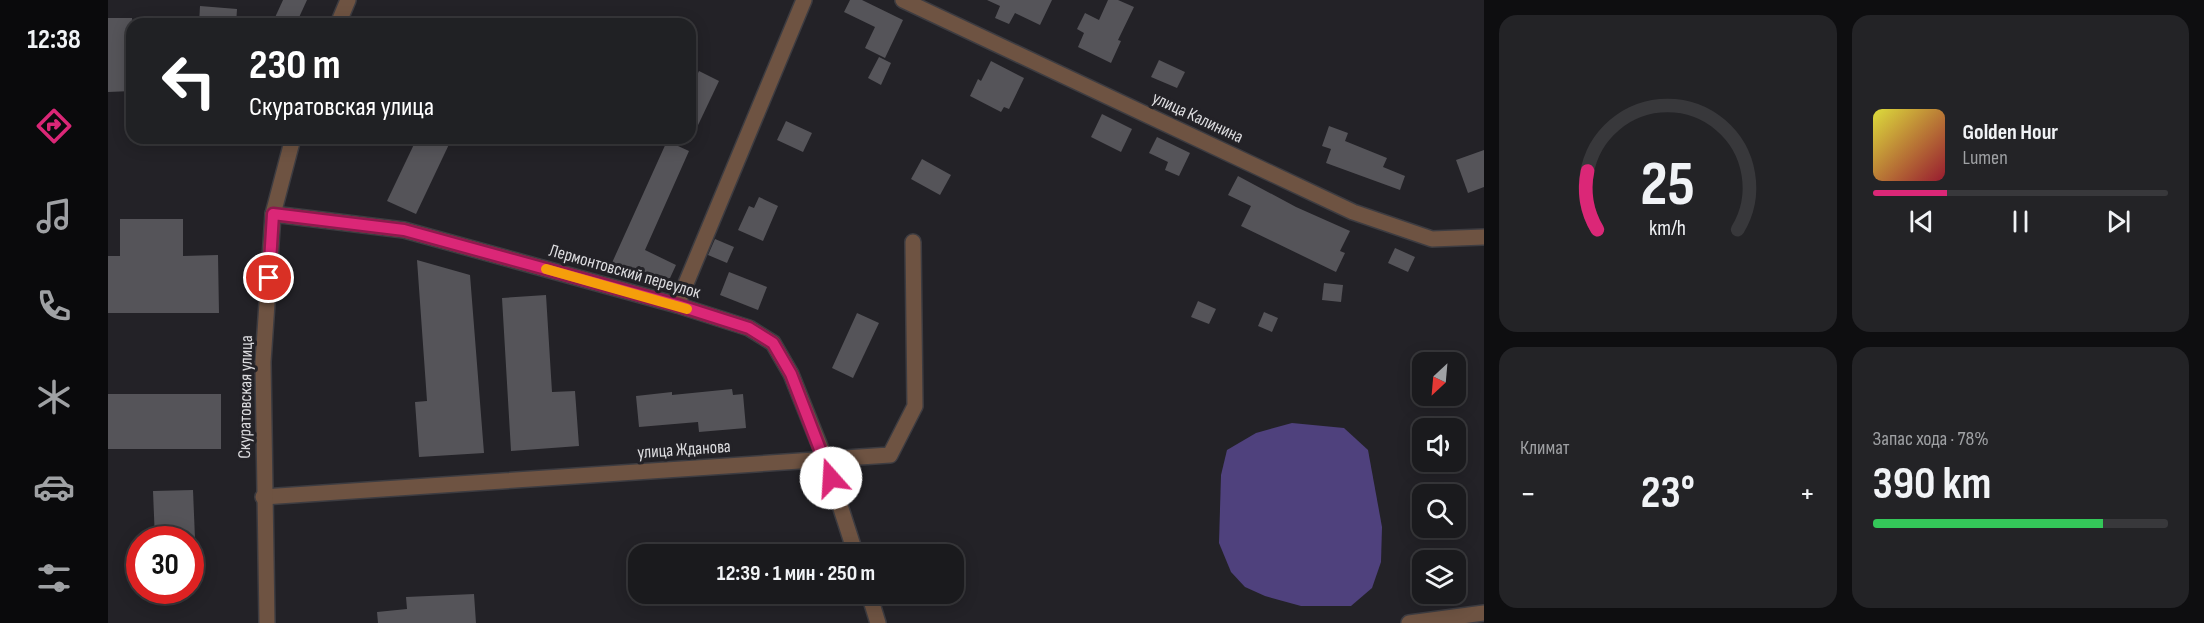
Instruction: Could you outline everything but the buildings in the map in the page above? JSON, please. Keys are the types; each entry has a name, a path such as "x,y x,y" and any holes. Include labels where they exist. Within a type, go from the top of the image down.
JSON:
{"street":[{"path":"340,18 348,0"},
{"path":"677,305 804,0"},
{"name":"улица Калинина","path":"903,0 1353,212 1432,239 1484,237"},
{"name":"Скуратовская улица","path":"267,623 263,497 263,362 273,214 291,144"},
{"name":"Лермонтовский переулок","path":"273,214 404,230 677,305 749,328 773,343 791,374 825,459 852,544"},
{"name":"улица Жданова","path":"263,497 890,455 915,406 913,242"},
{"path":"872,604 878,623"},
{"path":"1409,623 1484,613"}],"shaded area":[{"path":"1292,423 1344,428 1368,450 1382,527 1381,562 1372,588 1351,606 1301,606 1265,596 1245,587 1231,572 1219,543 1221,475 1227,450 1256,433"}],"slow traffic":[{"path":"546,269 687,309"}],"route":[{"path":"269,278 273,214 404,230 677,305 749,328 773,343 791,374 831,478"}]}
